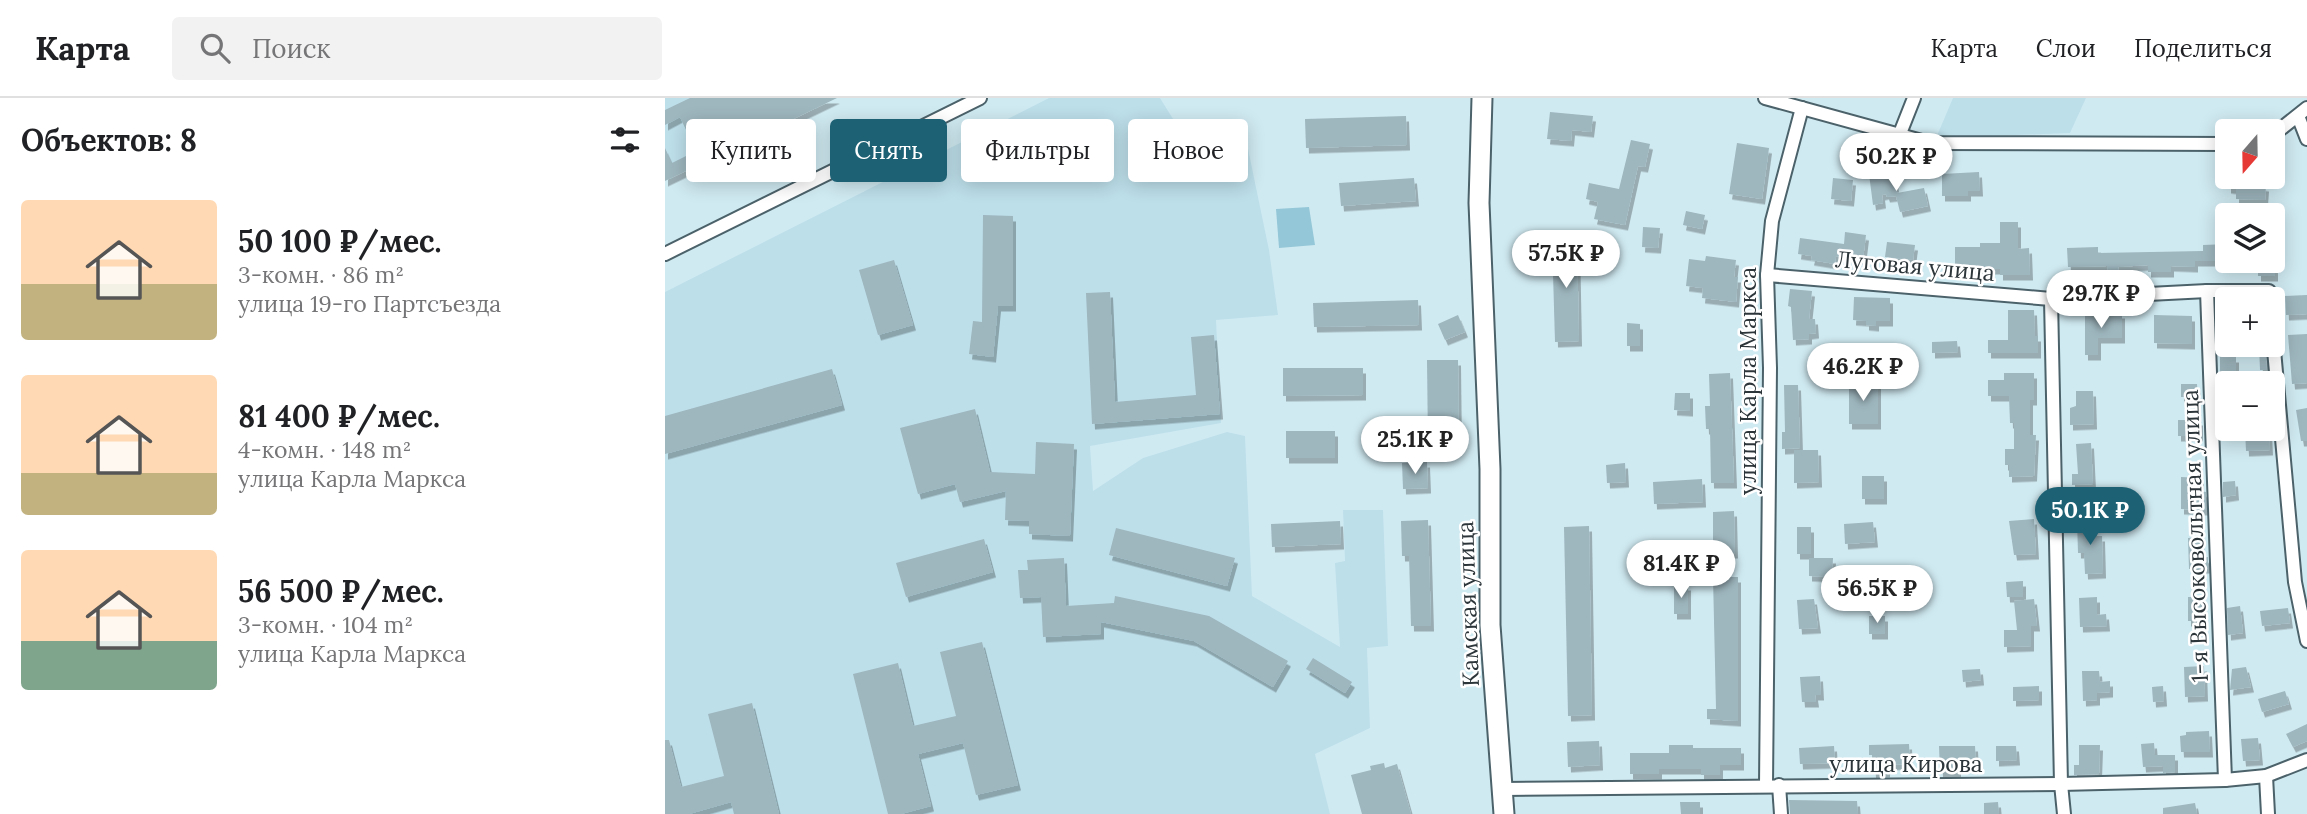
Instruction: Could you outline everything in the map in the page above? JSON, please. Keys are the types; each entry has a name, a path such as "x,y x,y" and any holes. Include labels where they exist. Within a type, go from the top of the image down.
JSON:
{"street":[{"path":"665,254 980,98"},
{"name":"Камская улица","path":"1482,98 1479,203 1490,469 1490,625 1504,814"},
{"path":"1765,98 1929,143 2215,144"},
{"path":"1899,136 1914,98"},
{"name":"улица Карла Маркса","path":"1781,814 1773,785 1767,275 1772,221 1802,108"},
{"path":"2285,125 2302,112 2307,139"},
{"name":"Луговая улица","path":"1767,275 2051,299 2215,292"},
{"name":"1-я Высоковольтная улица","path":"2207,291 2225,780"},
{"path":"2051,299 2061,784 2064,814"},
{"path":"2275,357 2295,582 2307,641"},
{"name":"улица Кирова","path":"1503,789 2225,780 2266,776 2307,760"},
{"path":"2266,776 2268,814"}],"shaded area":[{"path":"665,98 829,98 786,119 686,119 686,168 665,178"},
{"path":"1049,98 1160,98 1173,119 1128,119 1128,182 1248,182 1248,149 1269,250 1278,315 1216,320 1221,423 1090,446 1093,491 1143,458 1227,432 1245,436 1252,596 1340,647 1335,563 1345,561 1343,510 1383,510 1388,646 1367,648 1370,728 1315,754 1330,814 665,814 665,292 883,182 947,182 947,150 961,142 961,182 1114,182 1114,119 1007,119"},
{"path":"1953,98 2086,98 2070,133 1936,138"},
{"path":"1309,207 1315,245 1279,248 1276,209"}],"building":[{"path":"690,98 837,98 793,119 686,119 686,130 680,117 665,125 665,110"},
{"path":"1550,112 1593,116 1591,132 1572,130 1571,141 1547,139"},
{"path":"1406,116 1407,145 1306,148 1305,119"},
{"path":"1631,140 1650,144 1645,167 1638,166 1625,225 1594,219 1598,202 1586,199 1589,183 1619,189"},
{"path":"1737,143 1769,148 1762,199 1729,194"},
{"path":"665,148 672,163 686,156 686,171 665,181"},
{"path":"1979,172 1980,191 1968,191 1968,196 1942,196 1942,174"},
{"path":"1879,173 1879,176 1894,174 1897,193 1924,188 1928,206 1900,212 1896,196 1887,197 1886,194 1882,195 1883,203 1873,205 1869,174"},
{"path":"1414,178 1416,201 1341,206 1339,183"},
{"path":"1833,178 1853,180 1851,201 1831,199"},
{"path":"2236,189 2266,189 2265,200 2236,199"},
{"path":"1686,211 1705,215 1702,229 1683,225"},
{"path":"983,215 1013,216 1013,306 998,306 993,357 969,354 973,321 982,322"},
{"path":"2000,222 2018,222 2018,249 2029,248 2030,275 2000,275 2000,269 1955,269 1955,247 1980,247 1980,243 2000,243"},
{"path":"1643,227 1660,228 1658,248 1642,247"},
{"path":"1845,232 1866,235 1863,259 1836,256 1835,264 1811,260 1812,256 1798,254 1800,238 1844,244"},
{"path":"1577,238 1579,341 1555,342 1552,239"},
{"path":"1887,242 1915,245 1913,260 1885,257"},
{"path":"2203,245 2215,245 2215,261 2195,261 2195,267 2171,266 2171,272 2148,272 2148,265 2118,267 2119,272 2108,273 2107,266 2068,267 2067,248 2098,247 2098,253 2203,251"},
{"path":"1706,256 1736,260 1736,302 1702,298 1703,288 1686,286 1689,259 1705,261"},
{"path":"894,260 913,325 878,335 859,270"},
{"path":"2258,273 2275,273 2275,276 2258,276"},
{"path":"1790,289 1812,291 1809,319 1815,319 1816,333 1809,334 1809,339 1793,340 1791,307 1788,306"},
{"path":"1110,292 1115,402 1196,395 1191,337 1214,335 1220,414 1092,424 1086,293"},
{"path":"2307,295 2307,314 2286,315 2285,296"},
{"path":"1854,297 1890,298 1890,321 1876,321 1876,326 1866,325 1866,321 1853,320"},
{"path":"1418,300 1419,325 1314,327 1313,303"},
{"path":"2008,310 2034,310 2038,353 1988,353 1988,340 2008,340"},
{"path":"2085,313 2122,313 2122,338 2098,338 2098,355 2085,355"},
{"path":"1458,315 1465,332 1445,340 1438,324"},
{"path":"2154,315 2192,316 2192,344 2154,343"},
{"path":"1627,323 1640,324 1640,346 1627,346"},
{"path":"2307,334 2307,383 2292,384 2288,335"},
{"path":"1957,341 1958,352 1932,353 1932,342"},
{"path":"2220,357 2236,357 2236,371 2220,371"},
{"path":"2259,357 2266,357 2267,370 2260,370"},
{"path":"1427,360 1458,360 1459,445 1428,445"},
{"path":"1283,368 1363,368 1363,395 1283,396"},
{"path":"832,369 842,405 665,454 665,416"},
{"path":"1730,373 1734,483 1711,483 1710,429 1706,429 1705,406 1710,406 1709,374"},
{"path":"2004,373 2034,373 2034,400 2030,400 2030,435 2036,435 2034,476 2009,477 2009,465 2005,465 2005,449 2014,449 2014,423 2010,423 2009,396 1988,396 1988,380 2004,380"},
{"path":"1849,382 1878,383 1878,424 1849,424"},
{"path":"2181,384 2197,384 2198,397 2181,397"},
{"path":"1784,385 1798,385 1800,448 1782,449 1782,432 1785,432"},
{"path":"2076,391 2093,391 2094,424 2070,425 2070,408 2076,406"},
{"path":"1675,393 1690,393 1690,411 1674,410"},
{"path":"2307,408 2307,441 2301,441 2296,410"},
{"path":"975,409 990,472 1035,474 1036,442 1074,444 1070,536 1029,534 1029,521 1005,520 1006,491 960,502 955,484 918,494 900,428"},
{"path":"2178,420 2200,420 2200,436 2178,436"},
{"path":"1286,431 1335,431 1335,458 1286,458"},
{"path":"2246,441 2270,441 2270,450 2246,451"},
{"path":"2091,443 2093,484 2072,485 2072,474 2078,474 2076,444"},
{"path":"1794,450 1818,450 1819,482 1794,483"},
{"path":"1427,462 1428,488 1403,489 1402,463"},
{"path":"1625,463 1626,482 1607,483 1606,465"},
{"path":"1862,476 1884,476 1884,499 1862,499"},
{"path":"2181,477 2201,478 2201,491 2206,492 2206,510 2181,509"},
{"path":"1702,479 1703,502 1654,504 1653,482"},
{"path":"2235,481 2236,495 2223,497 2223,482"},
{"path":"1734,511 1735,553 1713,554 1713,512"},
{"path":"2034,519 2036,554 2014,555 2009,521"},
{"path":"1428,520 1431,626 1411,626 1409,556 1402,556 1401,521"},
{"path":"1340,521 1341,544 1272,547 1271,524"},
{"path":"2077,521 2094,521 2094,536 2102,536 2103,573 2085,574 2084,553 2078,553"},
{"path":"1873,522 1875,542 1845,544 1844,524"},
{"path":"1589,526 1592,715 1568,716 1564,527"},
{"path":"1797,527 1811,527 1811,554 1797,554"},
{"path":"1116,528 1235,558 1227,586 1109,555"},
{"path":"2201,537 2202,558 2208,557 2208,568 2189,569 2188,538"},
{"path":"984,539 993,572 906,597 896,563"},
{"path":"1064,558 1066,606 1114,603 1115,596 1209,616 1288,661 1273,687 1194,641 1101,622 1101,634 1043,637 1041,597 1020,598 1018,570 1028,570 1027,560"},
{"path":"1809,558 1833,558 1832,577 1809,576"},
{"path":"1713,577 1738,577 1738,721 1707,719 1707,709 1716,709"},
{"path":"2023,581 2023,597 2007,597 2006,582"},
{"path":"1674,585 1688,585 1688,614 1674,614"},
{"path":"2097,597 2097,615 2106,614 2107,626 2080,627 2079,598"},
{"path":"2188,597 2204,597 2204,621 2188,621"},
{"path":"1814,599 1818,628 1799,629 1797,600"},
{"path":"2034,599 2037,626 2031,626 2031,646 2004,647 2004,630 2017,630 2014,601"},
{"path":"2240,606 2243,633 2228,635 2227,608"},
{"path":"2288,608 2290,623 2262,626 2260,611"},
{"path":"1869,616 1885,616 1885,634 1869,634"},
{"path":"982,642 1018,785 976,795 963,743 918,754 931,806 901,814 888,814 853,674 898,663 913,726 956,716 940,652"},
{"path":"1313,658 1352,682 1345,693 1306,669"},
{"path":"2204,666 2205,696 2185,697 2184,667"},
{"path":"2246,667 2251,687 2230,690 2232,669"},
{"path":"1980,669 1981,680 1963,682 1962,670"},
{"path":"2082,671 2099,671 2100,682 2110,681 2110,692 2097,693 2097,700 2083,701"},
{"path":"1820,676 1821,695 1815,695 1816,702 1802,702 1800,677"},
{"path":"2039,686 2039,700 2013,701 2013,687"},
{"path":"2163,686 2164,701 2153,702 2152,687"},
{"path":"2285,691 2289,704 2262,712 2258,699"},
{"path":"752,703 779,814 734,814 731,802 689,814 665,814 665,740 669,740 681,787 724,776 708,714"},
{"path":"2307,724 2307,741 2293,747 2286,734"},
{"path":"2209,731 2210,752 2181,752 2180,736 2186,735 2186,732"},
{"path":"2258,738 2260,760 2243,761 2241,739"},
{"path":"1599,741 1600,765 1568,767 1567,742"},
{"path":"2154,743 2155,755 2175,755 2175,772 2163,773 2163,766 2143,767 2141,744"},
{"path":"1909,744 1910,764 1887,765 1887,772 1873,773 1869,745"},
{"path":"1669,745 1741,748 1741,765 1720,765 1720,775 1701,775 1701,769 1659,769 1659,774 1630,774 1630,753 1669,753"},
{"path":"2079,745 2100,745 2099,774 2074,775 2074,765 2079,765"},
{"path":"1834,746 1835,763 1800,764 1799,748"},
{"path":"1939,746 1975,746 1976,763 1958,763 1958,772 1940,772"},
{"path":"1996,746 2016,746 2017,760 1996,761"},
{"path":"1384,763 1385,768 1397,764 1411,814 1362,814 1351,775 1371,770 1370,766"},
{"path":"1789,800 1857,801 1858,814 1790,814"},
{"path":"1680,802 1700,802 1700,814 1681,814"},
{"path":"1998,802 1999,814 1984,814 1984,803"},
{"path":"2195,803 2197,814 2163,814 2163,808"}]}
